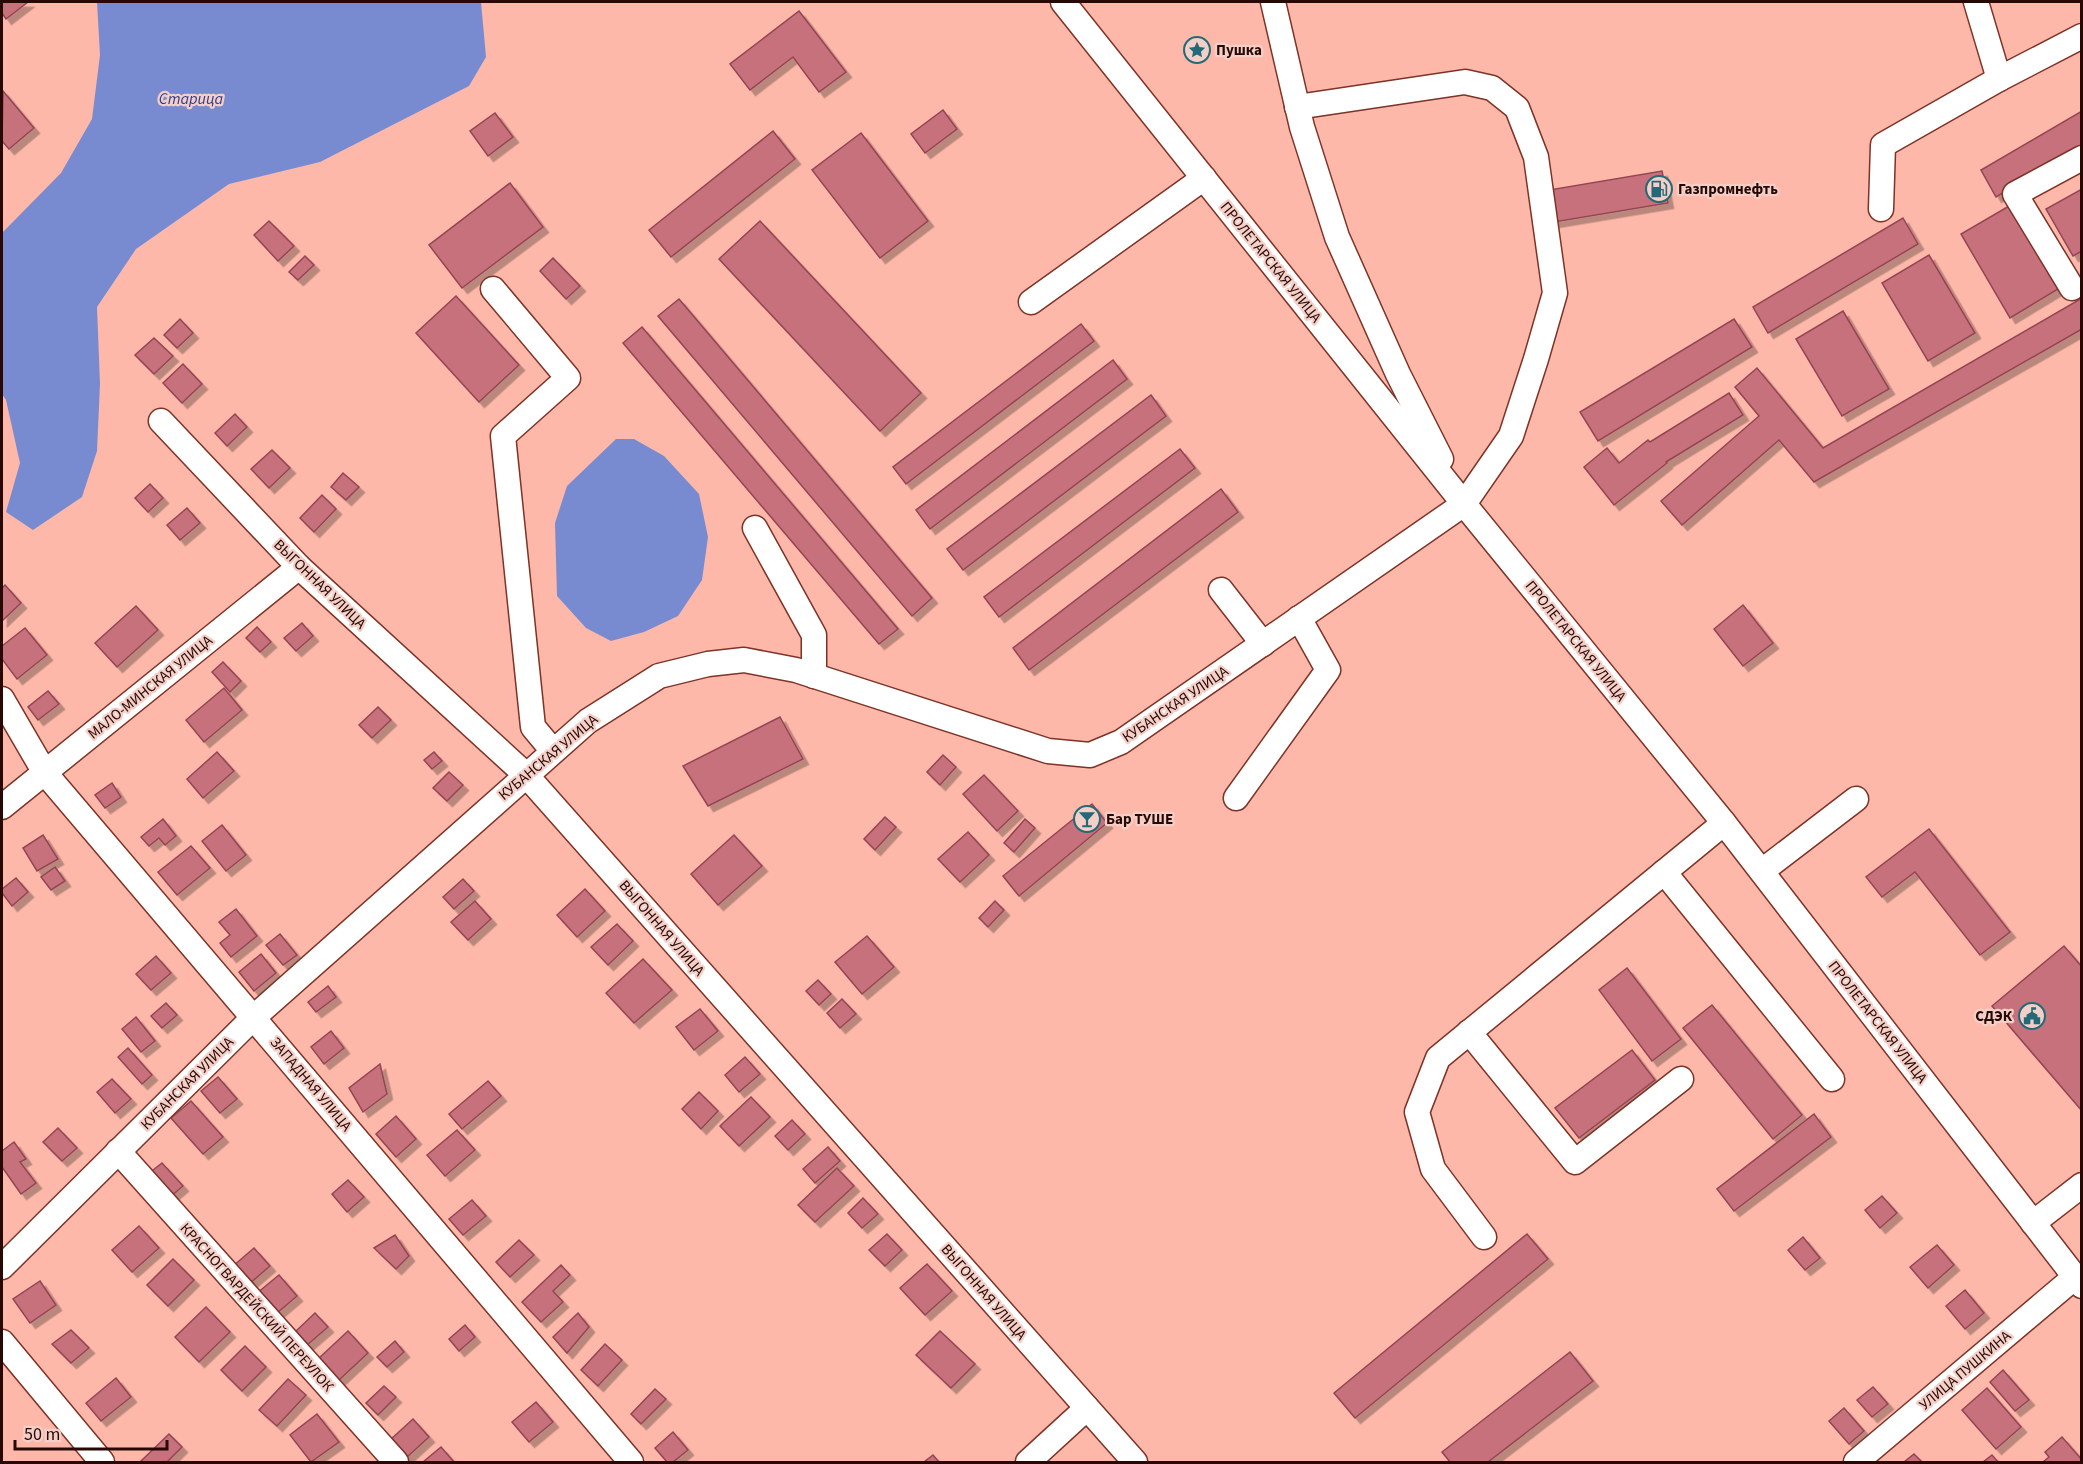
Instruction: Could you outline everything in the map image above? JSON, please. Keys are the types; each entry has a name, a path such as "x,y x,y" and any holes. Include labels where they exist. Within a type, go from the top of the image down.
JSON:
{"street":[{"name":"ПРОЛЕТАРСКАЯ УЛИЦА","path":"1063,2 1464,504 1724,823 2078,1282"},
{"path":"1273,2 1297,107 1337,237 1398,374 1464,504 1510,436 1536,359 1555,292 1536,158 1517,108 1492,88 1465,82 1297,107"},
{"path":"1976,2 1999,79"},
{"path":"1881,209 1883,145 1999,79 2082,36"},
{"path":"2072,288 2015,194 2082,158"},
{"path":"1031,302 1204,178"},
{"path":"493,289 567,378 503,436 533,727 553,751"},
{"name":"ВЫГОННАЯ УЛИЦА","path":"161,421 299,567 526,775 1135,1462"},
{"name":"КУБАНСКАЯ УЛИЦА","path":"2,1267 254,1017 588,721 659,676 708,664 744,660 796,670 1048,751 1090,755 1121,742 1464,504"},
{"path":"755,528 814,635 814,676"},
{"name":"МАЛО-МИНСКАЯ УЛИЦА","path":"2,807 299,567"},
{"path":"1221,590 1263,644"},
{"path":"1236,798 1328,670 1299,618"},
{"name":"ЗАПАДНАЯ УЛИЦА","path":"2,699 45,773 631,1462"},
{"path":"1762,871 1856,799"},
{"path":"1484,1237 1433,1169 1417,1112 1438,1058 1724,823"},
{"path":"1664,872 1832,1079"},
{"path":"1469,1032 1575,1162 1681,1079"},
{"name":"КРАСНОГВАРДЕЙСКИЙ ПЕРЕУЛОК","path":"118,1151 396,1462"},
{"path":"2033,1223 2082,1185"},
{"name":"УЛИЦА ПУШКИНА","path":"1856,1462 2078,1282"},
{"path":"2,1342 102,1462"},
{"path":"1028,1462 1087,1408"}],"water":[{"name":"Старица","path":"97,2 481,2 486,57 469,86 320,162 229,184 136,249 97,307 100,384 97,451 82,497 33,530 6,512 20,463 6,400 2,394 2,233 61,173 92,119 100,55"},
{"path":"616,439 634,439 664,456 699,494 708,537 702,580 678,616 644,632 611,641 586,628 557,596 555,523 567,486"}],"building":[{"path":"2,2 28,2 6,19 2,13"},
{"path":"799,11 846,72 819,92 793,57 750,90 730,64"},
{"path":"3,91 34,128 9,149 2,141"},
{"path":"943,110 957,129 925,153 911,134"},
{"path":"2082,111 2082,147 1996,197 1981,170"},
{"path":"495,113 513,137 488,156 470,131"},
{"path":"773,131 795,159 671,257 649,230"},
{"path":"861,133 928,221 880,258 812,170"},
{"path":"1662,171 1668,203 1554,222 1549,190"},
{"path":"510,183 543,227 462,288 429,245"},
{"path":"2082,189 2082,251 2073,256 2046,209"},
{"path":"2009,206 2058,289 2010,318 1961,234"},
{"path":"1903,218 1918,244 1768,333 1753,307"},
{"path":"269,221 294,246 278,261 254,235"},
{"path":"760,221 921,393 880,431 719,259"},
{"path":"1929,255 1975,333 1928,361 1882,283"},
{"path":"305,256 314,265 298,280 289,272"},
{"path":"553,258 580,286 566,299 540,271"},
{"path":"456,296 519,365 479,402 416,333"},
{"path":"2082,298 2082,329 1814,482 1779,440 1682,525 1661,501 1759,416 1735,387 1757,368 1823,448"},
{"path":"679,299 932,598 912,616 658,316"},
{"path":"1843,311 1889,389 1842,416 1796,339"},
{"path":"180,319 193,333 177,348 164,335"},
{"path":"1734,319 1752,347 1598,441 1580,412"},
{"path":"1081,324 1094,341 906,484 893,467"},
{"path":"642,327 898,629 879,644 623,343"},
{"path":"154,338 173,356 154,374 135,355"},
{"path":"1113,360 1127,379 930,529 916,510"},
{"path":"183,364 202,384 182,403 163,383"},
{"path":"1729,393 1743,415 1666,462 1614,505 1584,467 1607,448 1619,463 1648,440 1650,442"},
{"path":"1151,395 1166,416 963,570 947,549"},
{"path":"235,414 247,427 227,446 215,433"},
{"path":"1180,449 1195,468 999,617 984,597"},
{"path":"272,450 290,468 269,488 251,469"},
{"path":"343,473 359,487 346,500 331,487"},
{"path":"150,484 163,498 148,512 135,498"},
{"path":"1221,489 1238,512 1029,670 1013,648"},
{"path":"322,495 336,509 314,532 300,518"},
{"path":"187,508 200,523 180,540 167,525"},
{"path":"5,585 21,603 2,621 2,588"},
{"path":"1743,605 1773,643 1743,666 1714,629"},
{"path":"136,606 158,630 117,667 95,643"},
{"path":"302,623 313,636 296,651 284,638"},
{"path":"257,627 271,642 260,652 246,638"},
{"path":"25,628 47,655 17,679 2,659 2,646"},
{"path":"223,662 241,681 230,692 212,672"},
{"path":"224,688 242,710 204,742 186,720"},
{"path":"48,691 59,704 38,720 28,707"},
{"path":"378,707 391,720 372,738 359,725"},
{"path":"780,717 803,759 708,806 683,766"},
{"path":"217,752 234,771 203,798 187,779"},
{"path":"434,752 442,761 432,769 424,760"},
{"path":"943,755 956,767 940,785 927,772"},
{"path":"449,772 463,785 447,801 433,788"},
{"path":"984,775 1018,811 997,831 963,794"},
{"path":"112,783 121,797 105,808 95,795"},
{"path":"1092,804 1107,823 1019,896 1003,876"},
{"path":"885,817 896,827 875,850 864,839"},
{"path":"163,819 176,836 165,845 159,838 149,846 141,837"},
{"path":"1025,819 1035,828 1014,852 1004,843"},
{"path":"222,825 246,855 226,871 202,841"},
{"path":"1929,829 2010,932 1980,955 1915,872 1882,897 1866,877"},
{"path":"968,832 989,855 960,882 938,859"},
{"path":"43,835 58,859 37,871 23,848"},
{"path":"734,835 762,866 718,905 691,874"},
{"path":"191,846 210,868 177,895 158,872"},
{"path":"55,867 65,881 51,890 41,877"},
{"path":"16,878 28,892 12,906 2,893 2,889"},
{"path":"463,879 474,891 454,909 443,897"},
{"path":"585,889 605,911 577,937 557,915"},
{"path":"475,901 491,919 468,940 451,922"},
{"path":"995,901 1004,910 988,927 979,918"},
{"path":"236,909 257,936 231,957 220,943 230,935 219,922"},
{"path":"617,924 633,941 608,965 591,947"},
{"path":"280,934 297,955 283,965 266,945"},
{"path":"867,936 894,967 862,994 835,962"},
{"path":"2064,946 2082,967 2082,1111 1992,1006"},
{"path":"261,954 276,973 254,991 239,972"},
{"path":"156,956 171,973 151,990 136,974"},
{"path":"643,959 672,990 634,1023 606,993"},
{"path":"1627,968 1681,1039 1652,1061 1599,990"},
{"path":"818,980 831,994 819,1005 806,991"},
{"path":"328,986 336,997 316,1012 308,1002"},
{"path":"842,999 856,1014 840,1028 827,1013"},
{"path":"166,1003 177,1015 162,1028 151,1016"},
{"path":"1712,1005 1802,1115 1773,1139 1683,1028"},
{"path":"700,1009 718,1031 694,1050 676,1027"},
{"path":"136,1017 155,1041 141,1052 122,1029"},
{"path":"331,1031 344,1048 324,1064 311,1047"},
{"path":"128,1048 152,1075 142,1084 118,1057"},
{"path":"1632,1050 1655,1080 1579,1138 1555,1108"},
{"path":"745,1057 760,1074 739,1092 725,1075"},
{"path":"380,1064 387,1094 363,1112 349,1088"},
{"path":"218,1077 237,1099 220,1113 201,1091"},
{"path":"112,1079 131,1099 115,1113 97,1092"},
{"path":"488,1081 501,1096 462,1129 449,1114"},
{"path":"699,1092 718,1111 701,1129 682,1109"},
{"path":"751,1097 770,1117 739,1146 720,1126"},
{"path":"191,1101 223,1137 203,1154 171,1118"},
{"path":"1814,1114 1831,1137 1734,1211 1717,1189"},
{"path":"396,1116 416,1139 396,1157 376,1134"},
{"path":"792,1120 805,1134 788,1150 775,1136"},
{"path":"58,1128 77,1148 62,1161 43,1142"},
{"path":"457,1130 475,1150 445,1176 427,1155"},
{"path":"14,1142 26,1159 20,1162 36,1183 21,1194 2,1167 2,1151"},
{"path":"828,1147 840,1161 815,1183 803,1169"},
{"path":"162,1163 183,1186 169,1198 148,1174"},
{"path":"837,1168 854,1186 815,1222 798,1205"},
{"path":"348,1180 364,1197 347,1212 332,1194"},
{"path":"1882,1196 1897,1213 1880,1228 1865,1210"},
{"path":"863,1198 878,1214 862,1228 848,1213"},
{"path":"472,1200 486,1216 463,1235 449,1219"},
{"path":"139,1226 159,1248 132,1272 112,1250"},
{"path":"887,1234 902,1250 885,1266 869,1250"},
{"path":"1527,1234 1548,1259 1355,1418 1334,1393"},
{"path":"395,1235 409,1256 396,1269 374,1248"},
{"path":"1803,1237 1820,1258 1805,1270 1788,1250"},
{"path":"519,1240 534,1255 510,1277 496,1262"},
{"path":"1937,1245 1954,1265 1928,1288 1910,1267"},
{"path":"254,1248 270,1266 248,1285 232,1267"},
{"path":"173,1259 194,1280 168,1306 147,1285"},
{"path":"927,1264 952,1291 925,1315 900,1288"},
{"path":"561,1265 570,1275 553,1291 563,1302 541,1322 522,1302"},
{"path":"279,1275 297,1296 270,1319 251,1298"},
{"path":"40,1281 56,1305 30,1323 13,1299"},
{"path":"1965,1290 1984,1313 1965,1329 1946,1306"},
{"path":"206,1307 230,1332 199,1362 175,1337"},
{"path":"315,1313 328,1327 306,1346 294,1333"},
{"path":"578,1313 589,1327 567,1353 553,1337"},
{"path":"465,1325 475,1337 459,1351 449,1339"},
{"path":"71,1330 89,1348 71,1363 52,1344"},
{"path":"348,1331 368,1353 338,1381 318,1359"},
{"path":"940,1331 975,1364 951,1388 916,1355"},
{"path":"395,1341 404,1352 387,1367 377,1357"},
{"path":"605,1344 622,1360 598,1386 581,1370"},
{"path":"245,1346 266,1367 242,1391 221,1370"},
{"path":"1570,1352 1593,1381 1488,1462 1450,1462 1442,1452"},
{"path":"2003,1370 2029,1400 2015,1411 1990,1382"},
{"path":"116,1378 131,1397 101,1421 86,1403"},
{"path":"288,1379 306,1395 277,1426 259,1410"},
{"path":"384,1386 396,1397 378,1415 366,1403"},
{"path":"1873,1387 1888,1404 1872,1417 1857,1400"},
{"path":"1987,1388 2021,1427 1996,1449 1962,1410"},
{"path":"655,1389 666,1399 641,1424 631,1414"},
{"path":"536,1402 553,1422 529,1442 512,1422"},
{"path":"1844,1408 1864,1431 1849,1444 1829,1421"},
{"path":"317,1414 339,1442 311,1462 290,1435"},
{"path":"413,1419 429,1437 406,1458 390,1440"},
{"path":"673,1432 688,1450 673,1462 667,1462 655,1448"},
{"path":"169,1434 182,1447 167,1462 141,1461"},
{"path":"2062,1437 2082,1462 2043,1462 2049,1457 2045,1452"},
{"path":"441,1447 454,1462 423,1462"},
{"path":"1914,1454 1922,1462 1904,1462"},
{"path":"933,1455 939,1462 924,1462"},
{"path":"1992,1455 1998,1462 1983,1462"}],"place":[{"name":"Пушка","path":"1197,50"},
{"name":"Газпромнефть","path":"1659,189"},
{"name":"Бар ТУШЕ","path":"1087,819"},
{"name":"СДЭК","path":"2032,1016"}]}
